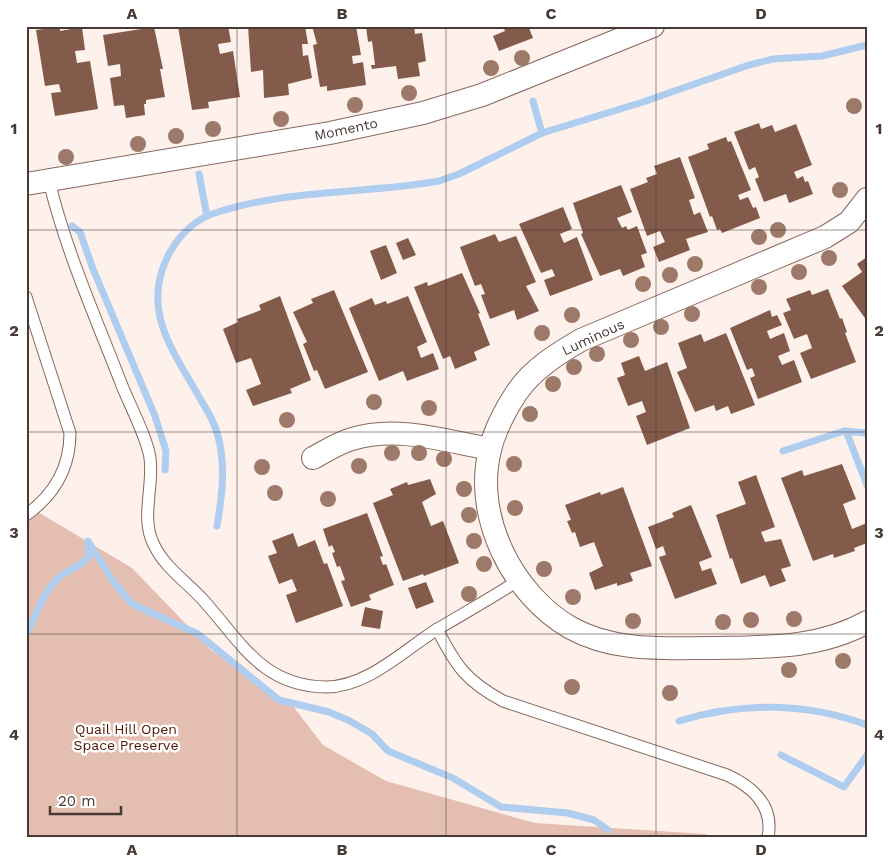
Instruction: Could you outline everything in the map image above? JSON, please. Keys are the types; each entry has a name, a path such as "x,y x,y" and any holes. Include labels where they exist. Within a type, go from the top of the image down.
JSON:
{"street":[{"name":"Momento","path":"26,184 330,133 423,113 508,86 653,26"},
{"name":"Luminous","path":"867,199 849,222 825,237 581,340 553,356 517,392 490,450 487,469 489,508 502,552 519,580 542,606 572,628 598,640 635,647 736,648 801,644 832,637 867,622"},
{"path":"313,458 350,439 385,433 414,435 490,450"}],"lane":[{"path":"50,181 60,228 150,457 148,531 154,547 170,568 206,602 252,658 279,676 302,685 327,687 348,684 366,677 437,630 519,580"},
{"path":"26,297 70,433 70,446 64,471 45,499 26,515"},
{"path":"437,630 463,673 480,688 503,701 728,775 742,782 757,794 765,806 768,819 768,837"}],"green space":[{"name":"Quail Hill Open Space Preserve","path":"26,505 132,568 211,650 292,705 323,745 386,781 535,823 705,834 714,837 26,837"}],"building":[{"path":"178,26 228,26 231,42 218,44 220,54 233,51 240,97 208,102 209,108 192,110"},
{"path":"248,26 305,26 308,44 302,44 303,56 308,55 312,78 288,84 289,95 264,98 263,70 251,72"},
{"path":"312,26 356,26 361,55 352,56 353,64 363,62 366,85 327,91 327,86 320,87 313,45 317,44"},
{"path":"366,26 414,26 415,34 422,33 426,61 418,63 420,76 398,79 396,66 372,69 371,65 375,65 372,41 368,42"},
{"path":"503,26 533,26 529,28 533,38 499,51 493,36 505,31"},
{"path":"60,27 60,31 82,27 85,50 75,51 77,63 90,61 98,109 55,116 51,93 61,92 59,84 45,86 36,30"},
{"path":"154,27 163,69 160,69 165,97 146,100 146,104 144,104 145,115 126,118 124,105 114,106 110,78 121,76 120,64 108,66 103,35"},
{"path":"759,123 761,129 772,125 775,132 796,124 812,165 794,172 797,179 803,176 805,182 808,181 813,194 789,203 786,194 764,202 755,179 759,177 755,167 749,170 734,132"},
{"path":"726,137 728,142 731,141 751,190 738,195 740,200 748,197 753,208 756,207 760,218 722,233 720,229 717,230 712,216 710,217 688,157 709,149 707,144"},
{"path":"680,157 695,198 689,200 694,215 700,212 708,232 686,239 690,250 659,262 653,247 665,242 660,231 647,236 630,189 648,182 646,178 657,174 654,166"},
{"path":"621,185 632,212 617,218 622,228 626,226 628,230 637,226 647,253 641,255 645,267 623,276 620,269 600,276 581,234 583,233 573,203"},
{"path":"563,207 572,229 560,234 564,243 577,237 593,280 550,296 544,280 555,276 552,269 541,273 519,224"},
{"path":"495,234 499,242 516,236 536,282 526,286 539,311 517,320 514,310 490,319 481,295 485,294 481,284 475,286 460,247"},
{"path":"408,238 416,255 403,260 396,243"},
{"path":"386,245 397,273 381,280 370,251"},
{"path":"867,257 867,321 842,286 862,272 857,264"},
{"path":"462,273 480,313 478,314 490,345 474,352 477,360 455,369 450,356 443,359 414,287 427,282 428,286"},
{"path":"828,289 840,319 842,318 847,332 845,333 856,362 811,379 800,353 812,348 807,334 794,339 783,313 791,310 786,299 810,290 812,295"},
{"path":"334,290 368,372 325,389 317,370 314,371 303,344 307,342 293,312 313,303 311,299"},
{"path":"280,296 311,380 290,389 292,393 253,406 246,390 261,384 251,358 236,363 223,329 238,322 237,319 261,310 259,305"},
{"path":"408,296 427,342 417,347 421,358 433,353 439,369 407,381 403,371 379,381 349,308 372,298 375,305 386,301 387,304"},
{"path":"770,310 772,317 777,315 782,325 767,331 770,339 784,333 790,351 778,356 782,365 794,360 802,382 758,399 750,378 755,376 752,368 747,370 730,328"},
{"path":"726,333 755,405 731,414 728,406 716,411 714,405 695,412 677,372 687,368 678,343 701,334 704,342"},
{"path":"639,356 645,371 667,362 690,428 647,445 636,416 646,412 642,401 628,406 617,378 625,375 621,363"},
{"path":"842,464 856,499 843,504 852,529 867,523 867,543 854,548 855,551 834,558 833,554 813,561 781,478 802,470 804,476"},
{"path":"756,475 775,527 761,532 765,542 781,539 791,566 781,569 786,581 770,587 765,575 741,584 732,558 730,559 716,515 746,504 738,482"},
{"path":"430,479 436,494 422,502 431,526 443,521 459,563 424,576 423,574 403,581 373,503 393,495 390,489 407,482 408,485"},
{"path":"623,487 652,566 630,573 633,581 617,586 617,583 595,590 589,573 603,566 594,542 580,547 575,532 572,533 567,521 571,520 565,505 600,492 601,495"},
{"path":"691,505 712,557 699,562 702,571 711,568 717,584 675,599 659,557 666,555 663,546 656,549 648,527 674,517 672,513"},
{"path":"367,513 383,556 380,557 383,565 386,564 394,585 369,595 371,600 351,607 341,581 345,580 340,566 337,567 332,553 335,552 332,545 329,547 323,529"},
{"path":"293,533 298,547 315,540 324,564 327,563 343,606 296,623 286,595 297,591 292,579 279,584 268,556 277,553 272,541"},
{"path":"426,582 434,602 416,609 408,588"},
{"path":"365,607 383,611 380,629 361,626"}],"waterway":[{"path":"217,526 223,470 218,436 209,414 172,348 159,312 158,293 161,273 174,245 196,222 218,212 273,199 439,181 459,174 542,133 643,102 749,65 773,59 822,56 867,45"},
{"path":"533,101 542,133"},
{"path":"199,174 207,216"},
{"path":"72,226 80,232 93,269 155,416 166,451 165,470"},
{"path":"783,451 844,431 867,433"},
{"path":"846,431 867,485"},
{"path":"26,635 43,598 52,585 57,579 82,563 89,556 88,541 113,581 132,604 198,634 279,700 329,712 350,721 372,734 388,751 453,778 501,807 568,813 594,820 608,830"},
{"path":"679,721 726,710 773,707 821,712 867,725"},
{"path":"781,755 844,787 867,755"}]}
